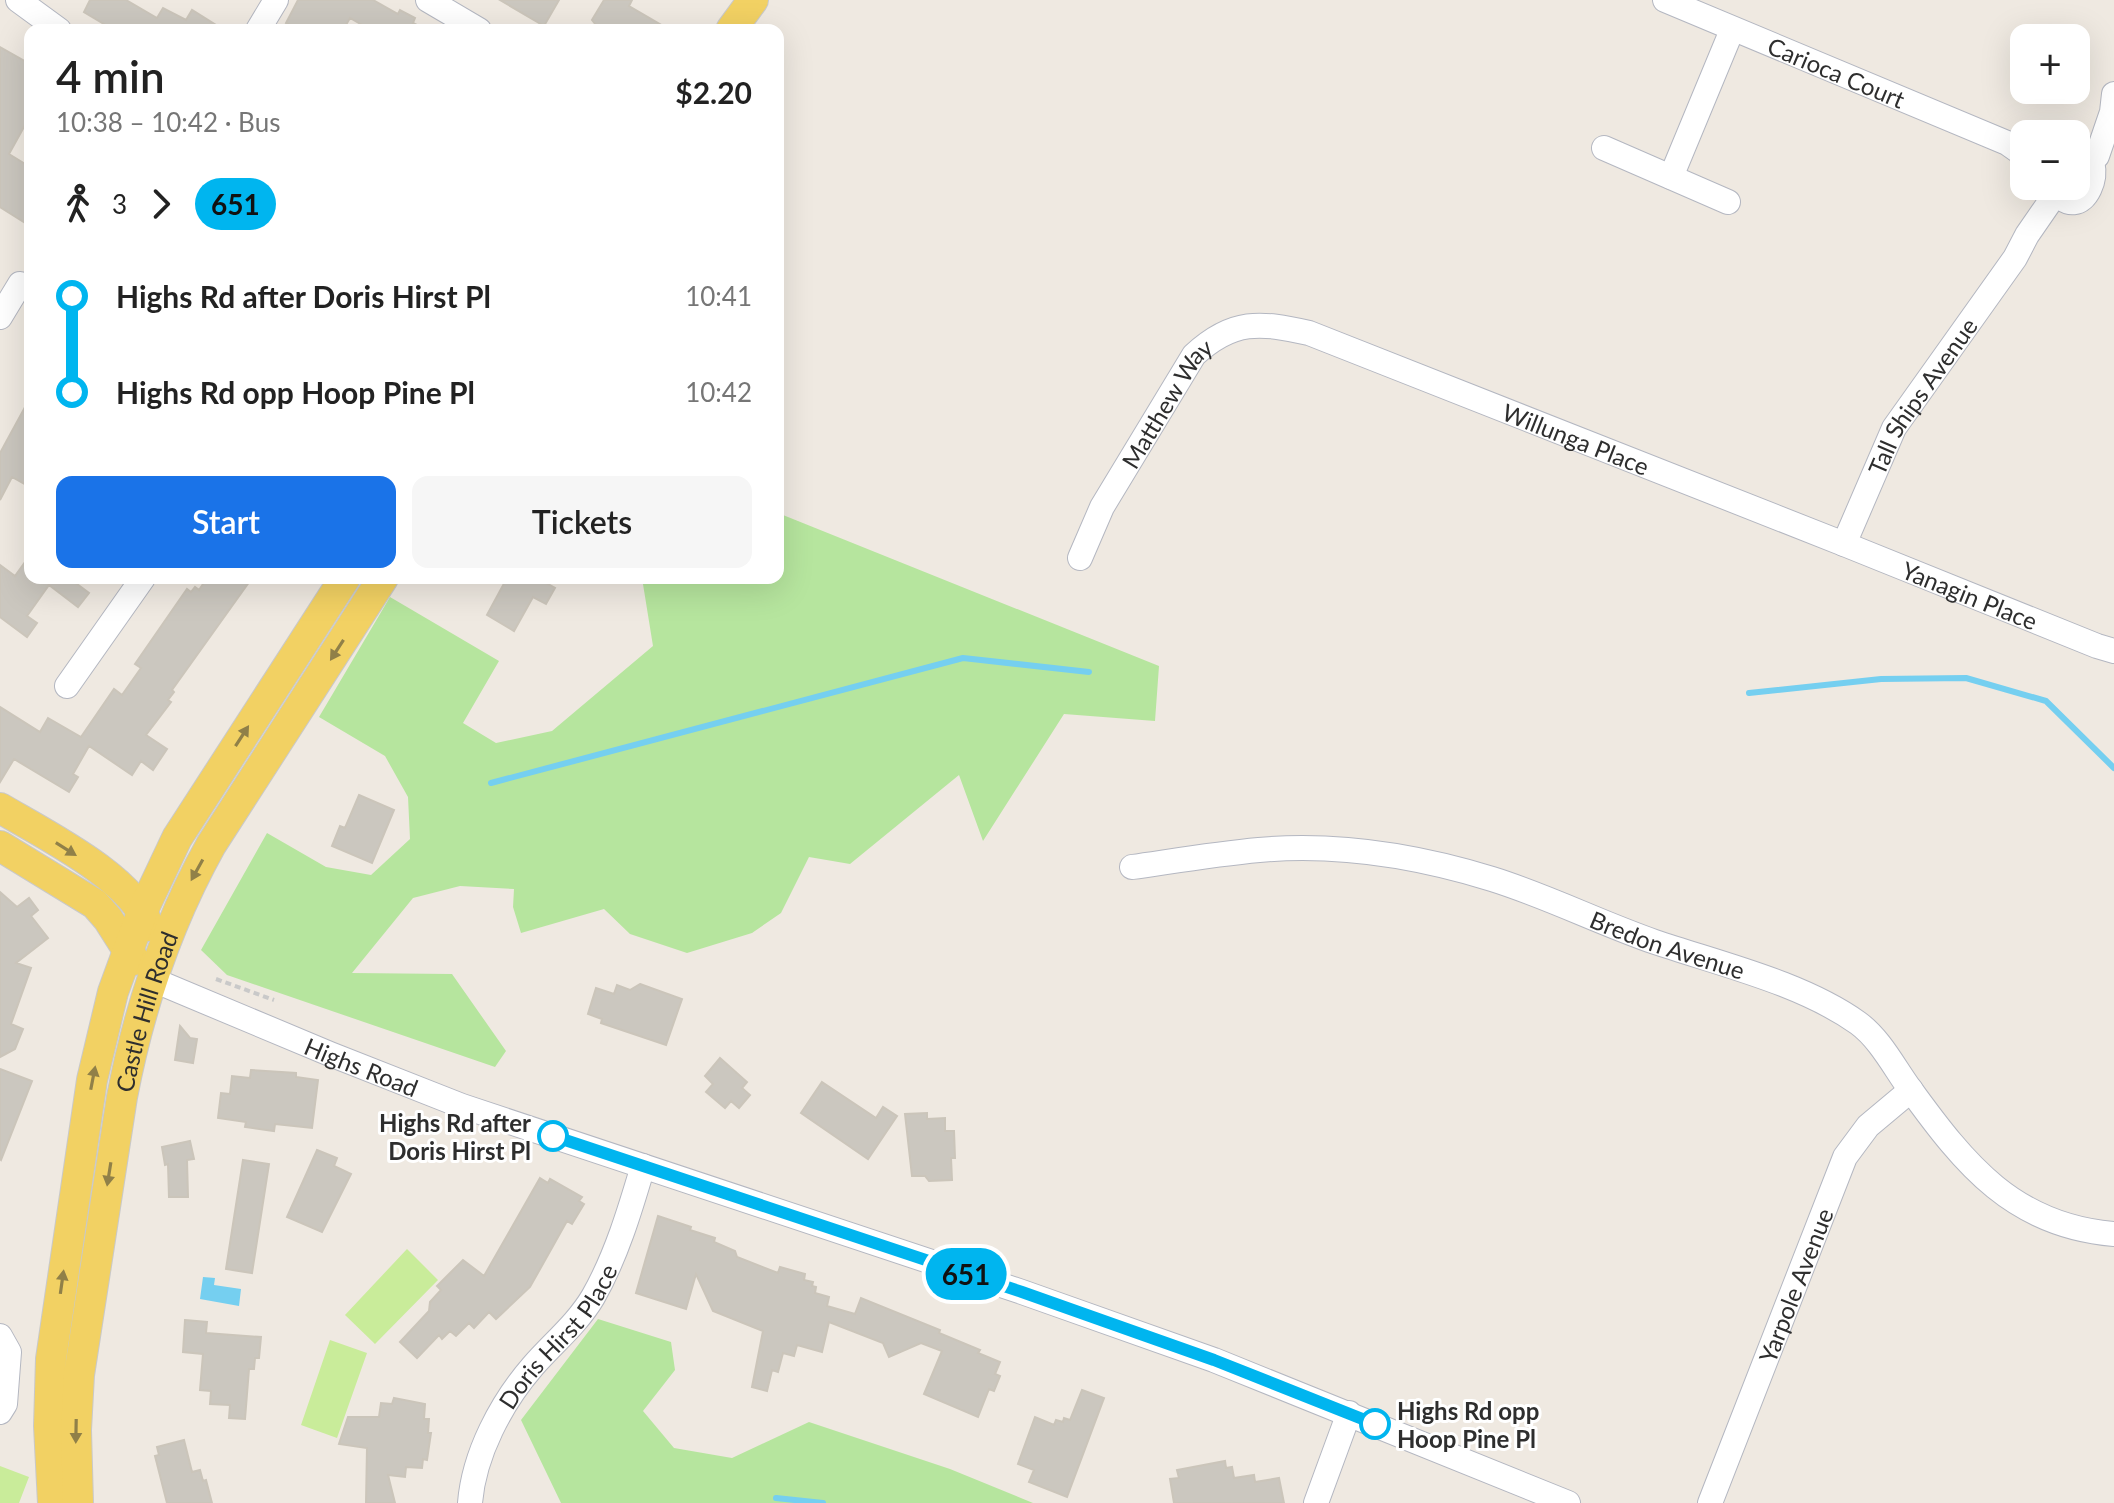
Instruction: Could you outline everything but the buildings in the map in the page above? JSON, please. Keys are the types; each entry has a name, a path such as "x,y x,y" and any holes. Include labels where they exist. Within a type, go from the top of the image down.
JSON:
{"main road":[{"path":"735,24 753,0"},
{"path":"759,24 776,0"},
{"name":"Castle Hill Road","path":"53,1503 49,1426 51,1359 92,1080 113,992 143,910 177,838 341,584"},
{"name":"Castle Hill Road","path":"78,1503 76,1430 79,1375 129,1056 151,979 185,891 211,845 379,584"},
{"path":"0,808 114,879 129,892 143,910 152,940 151,979"},
{"path":"0,846 95,904 151,979"},
{"path":"113,992 151,979"}],"street":[{"path":"18,0 51,24"},
{"path":"262,24 276,0"},
{"path":"428,0 469,24"},
{"name":"Carioca Court","path":"1665,0 2010,145"},
{"path":"1671,177 1732,30"},
{"name":"Tall Ships Avenue","path":"2090,190 2101,186 2093,159 2114,95"},
{"path":"1604,148 1728,202"},
{"name":"Tall Ships Avenue","path":"1844,544 1894,428 2015,258 2027,235 2072,200"},
{"path":"0,317 17,282"},
{"name":"Matthew Way","path":"1080,558 1109,496 1194,355 1213,338 1231,329 1257,325 1309,333"},
{"name":"Willunga Place","path":"1309,333 1844,544"},
{"name":"Yanagin Place","path":"1844,544 2106,648"},
{"path":"67,686 139,584"},
{"name":"Bredon Avenue","path":"1132,867 1260,850 1320,849 1377,853 1438,864 1495,880 1623,931 1777,983 1825,1003 1860,1024 1971,1165 2008,1199 2052,1221 2092,1232 2114,1234"},
{"name":"Highs Road","path":"151,979 316,1049 462,1106 1022,1292 1214,1360 1568,1503"},
{"name":"Yarpole Avenue","path":"1710,1503 1845,1157 1868,1126 1911,1090"},
{"name":"Doris Hirst Place","path":"470,1503 471,1487 495,1423 533,1366 576,1321 593,1298 607,1270 643,1166"},
{"path":"0,1336 9,1352 5,1404 0,1412"},
{"path":"1316,1503 1349,1413"}],"path":[{"path":"216,979 274,1000"}],"green space":[{"path":"784,515 1159,666 1155,721 1064,714 983,841 959,775 850,864 809,857 781,913 752,933 687,953 630,934 604,909 521,933 513,907 514,889 460,886 413,898 352,973 452,974 506,1051 495,1067 227,975 201,950 267,833 326,867 371,875 410,839 408,797 385,756 319,717 390,597 499,661 463,723 496,743 552,731 653,646 643,584 784,584"},
{"path":"407,1249 438,1280 375,1344 345,1315"},
{"path":"598,1319 671,1342 675,1370 643,1411 674,1448 732,1458 809,1422 950,1469 1033,1503 561,1503 521,1420"},
{"path":"330,1340 367,1353 337,1438 301,1425"},
{"path":"0,1466 29,1477 19,1503 0,1503"}],"water":[{"path":"203,1277 215,1278 214,1285 241,1289 239,1306 200,1299"}],"waterway":[{"path":"491,783 963,658 1089,672"},
{"path":"1749,693 1881,679 1966,678 2046,701 2114,768"},
{"path":"776,1498 823,1503"}],"bus line":[{"name":"651","path":"553,1136 1022,1292 1214,1360 1375,1424"}],"place":[{"name":"Highs Rd after Doris Hirst Pl","path":"553,1136"},
{"name":"Highs Rd opp Hoop Pine Pl","path":"1375,1424"}]}
